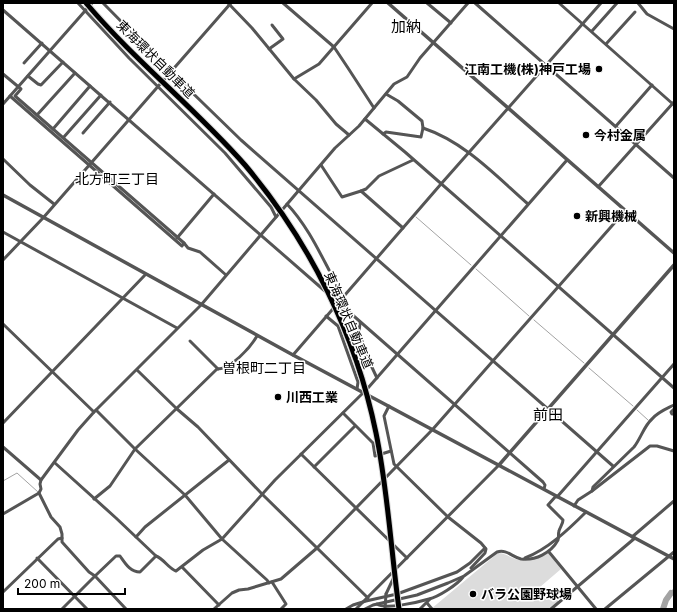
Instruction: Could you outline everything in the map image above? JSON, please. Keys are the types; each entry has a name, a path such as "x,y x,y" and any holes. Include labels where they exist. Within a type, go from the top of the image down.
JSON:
{"highway":[{"name":"東海環状自動車道","path":"86,3 120,39 217,135 245,166 288,222 321,278 334,304 358,364 376,433 387,507 399,609"}],"street":[{"path":"78,3 84,11 225,153 271,207 276,217"},
{"path":"3,104 92,3"},
{"path":"103,3 241,140 614,466"},
{"path":"3,260 43,218 171,72 229,3 294,80 320,104 336,124 349,135"},
{"path":"283,3 334,48 374,108"},
{"path":"294,80 319,64 372,3"},
{"path":"388,3 674,254"},
{"path":"427,3 450,23"},
{"path":"126,609 62,542 60,527 51,517 40,492 41,480 78,430 95,411 201,305 335,148 364,119 394,84 407,77 420,58 468,3"},
{"path":"475,3 674,178"},
{"path":"559,3 673,103 598,187"},
{"path":"293,355 441,184 601,3"},
{"path":"592,31 617,3"},
{"path":"638,3 648,14 674,29"},
{"path":"3,10 543,482 545,485 544,489"},
{"path":"606,44 635,12"},
{"path":"269,49 283,39 272,25"},
{"path":"24,63 42,43"},
{"path":"28,76 41,85 63,62"},
{"path":"37,115 75,73"},
{"path":"3,74 21,89 15,96 182,246 184,243"},
{"path":"616,126 652,85"},
{"path":"53,129 90,86"},
{"path":"383,134 386,132 421,136 423,128 422,121 386,94"},
{"path":"63,138 101,95"},
{"path":"10,96 184,243 188,248 203,255 226,275"},
{"path":"83,133 110,102"},
{"path":"364,119 441,184 674,388"},
{"path":"423,128 461,146 528,204"},
{"path":"3,159 30,185 54,204"},
{"path":"321,165 342,197 366,189 379,176 413,160"},
{"path":"54,463 156,556 176,571 203,550 222,539 262,494 363,393 567,160"},
{"path":"361,191 403,228"},
{"path":"177,238 214,194"},
{"path":"3,195 257,336 674,559"},
{"path":"287,204 295,212 329,270"},
{"path":"214,609 232,593 270,583 287,576 317,548 455,405 625,211"},
{"path":"3,232 177,328"},
{"path":"356,609 499,465 674,265"},
{"path":"3,423 146,274"},
{"path":"326,316 338,326 358,382 357,389"},
{"path":"360,323 359,332 368,359 377,378"},
{"path":"3,324 52,372 185,495 222,539 270,583 286,604 284,608"},
{"path":"94,499 110,486 135,449 208,377 218,369 222,369 233,362 246,351 257,336"},
{"path":"190,341 218,369"},
{"path":"365,609 377,604 417,595 448,583 464,576 497,552 502,551 520,559 531,559 549,552 558,540 558,533 563,520 548,505 557,497 674,364"},
{"path":"137,370 198,427 262,494 367,599"},
{"path":"592,491 593,487 640,440 651,420 659,412 674,405"},
{"path":"389,406 384,416 394,464 448,517 486,549 486,553 468,573"},
{"path":"674,410 671,412 674,414"},
{"path":"343,413 373,443 375,456 391,451"},
{"path":"314,467 355,426"},
{"path":"574,506 578,500 592,491 650,446 657,446 674,451"},
{"path":"3,447 41,480"},
{"path":"301,454 407,558"},
{"path":"136,537 145,527 229,460"},
{"path":"3,514 40,492"},
{"path":"551,609 578,587 674,501"},
{"path":"523,559 542,550 586,512"},
{"path":"3,592 37,558 58,539 62,538"},
{"path":"346,609 367,599 397,594 457,572 485,548"},
{"path":"549,552 596,609"},
{"path":"605,609 674,552"},
{"path":"62,609 116,556 120,556 129,568 135,572 140,572 156,556"},
{"path":"37,558 87,609"},
{"path":"385,609 386,594 400,566"},
{"path":"182,567 219,605"},
{"path":"377,604 379,606 400,605 430,599 460,581 464,576"},
{"path":"420,609 430,599"},
{"path":"427,603 432,609"}],"shaded area":[{"path":"498,553 517,560 526,561 548,553 561,569 540,587 562,598 549,609 431,609"}],"waterway":[{"path":"416,217 471,265"},
{"path":"476,269 529,316"},
{"path":"534,320 584,363"},
{"path":"589,368 633,406"},
{"path":"637,410 648,420"},
{"path":"3,481 17,473 38,492"},
{"path":"671,593 674,588"},
{"path":"663,609 666,600 671,593"}],"place":[{"name":"江南工機(株)神戸工場","path":"599,69"},
{"name":"今村金属","path":"586,135"},
{"name":"新興機械","path":"577,216"},
{"name":"川西工業","path":"278,397"},
{"name":"バラ公園野球場","path":"473,594"}],"district":[{"name":"加納","path":"406,27"},
{"name":"北方町三丁目","path":"117,179"},
{"name":"曽根町二丁目","path":"264,368"},
{"name":"前田","path":"548,415"}]}
